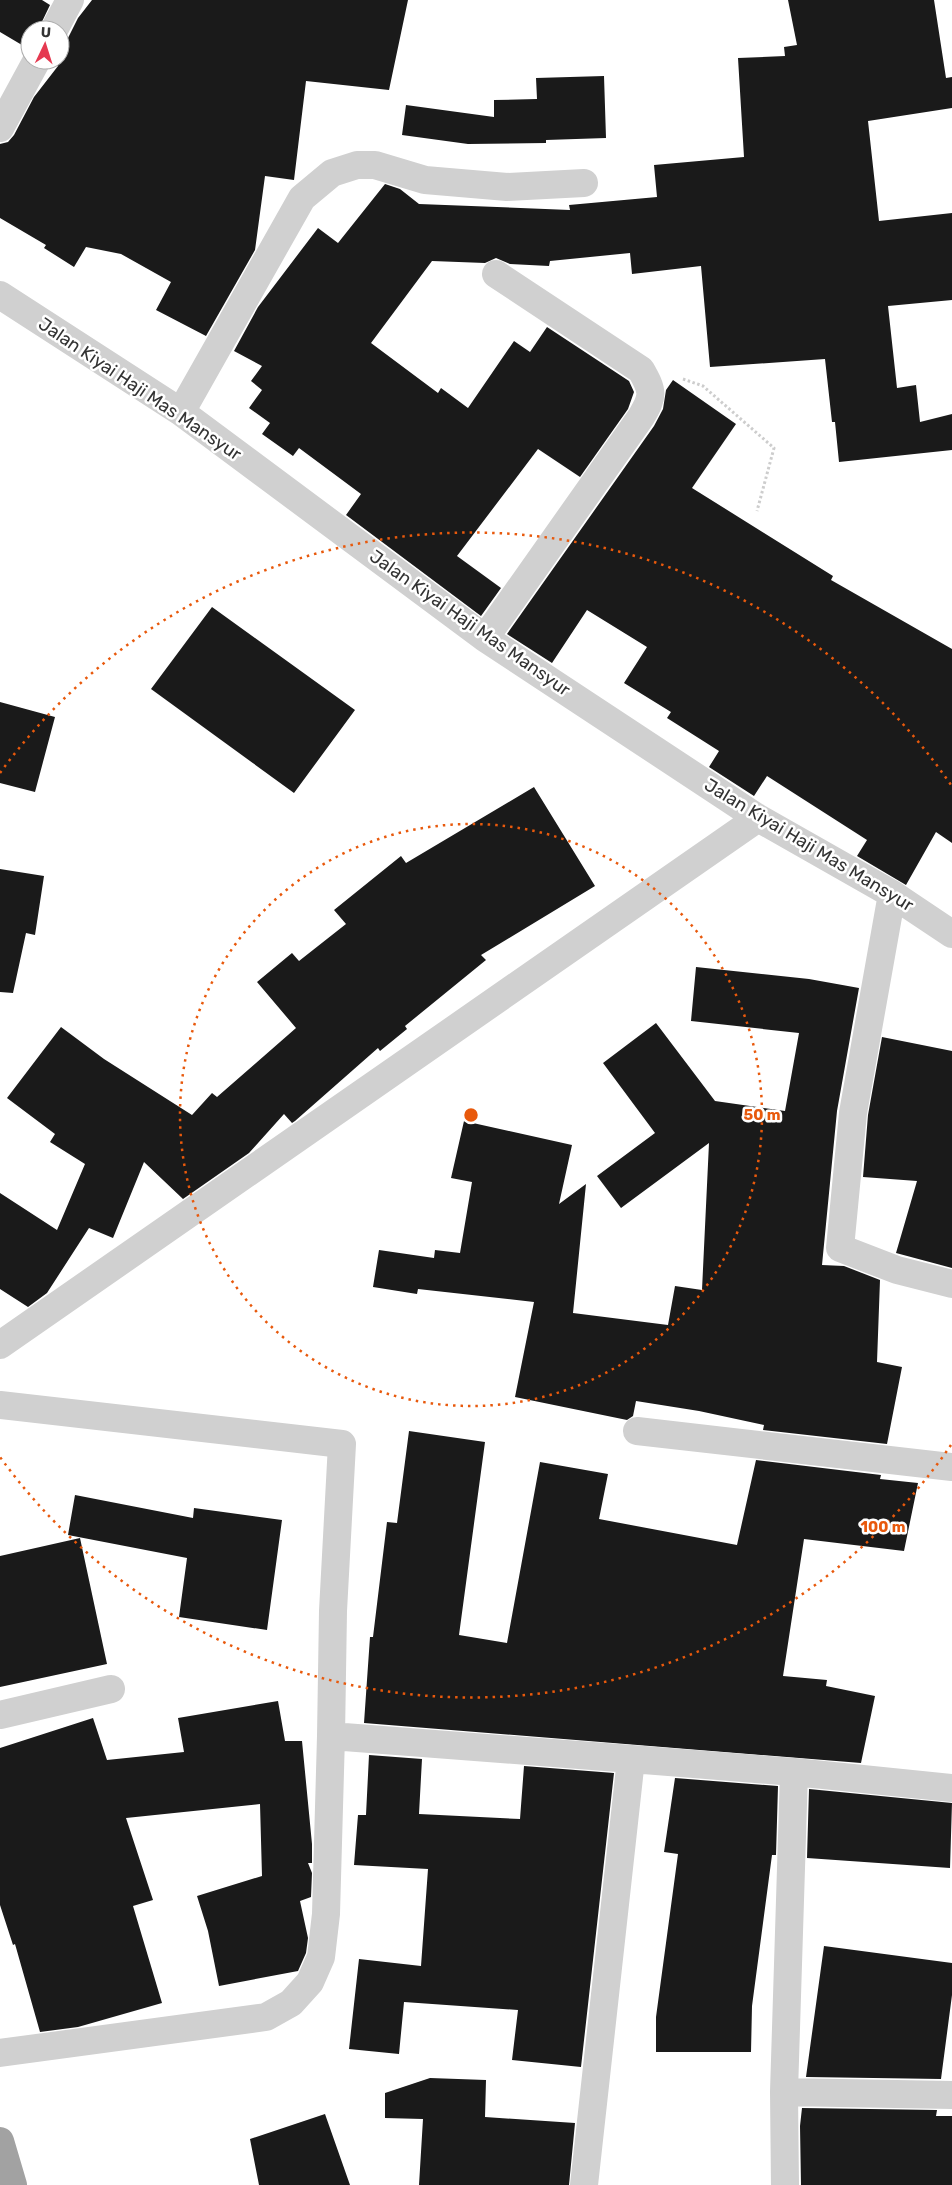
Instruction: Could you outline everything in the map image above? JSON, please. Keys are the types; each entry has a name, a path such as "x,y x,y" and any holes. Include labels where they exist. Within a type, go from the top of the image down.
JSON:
{"highway":[{"path":"0,2140 13,2185"}],"street":[{"path":"59,20 70,0"},
{"path":"0,128 32,70"},
{"path":"181,412 302,198 332,173 357,165 375,165 425,180 507,188 584,182"},
{"path":"485,638 641,417 650,403 651,388 641,370 496,274"},
{"name":"Jalan Kiyai Haji Mas Mansyur","path":"0,296 181,412 485,638 758,818 892,894 952,934"},
{"path":"0,1345 758,818"},
{"path":"892,894 852,1113 840,1248 897,1270 952,1284"},
{"path":"0,1405 342,1444 332,1611 326,1914 321,1957 310,1982 291,2003 266,2017 0,2053"},
{"path":"637,1431 952,1467"},
{"path":"0,1715 111,1689"},
{"path":"331,1736 794,1772 952,1788"},
{"path":"584,2185 631,1759"},
{"path":"785,2185 784,2092 794,1772"},
{"path":"784,2092 952,2096"}],"path":[{"path":"651,388 672,375 703,386 774,448 757,511"}],"building":[{"path":"0,0 42,0 50,5 43,20 20,20 20,44 0,32"},
{"path":"92,0 408,0 389,90 306,81 294,180 265,176 255,250 206,336 156,310 171,282 121,254 86,247 74,267 44,248 46,245 0,218 0,144 8,142 14,135 34,97 55,70 70,70 70,34 78,18"},
{"path":"788,0 934,0 946,78 952,77 952,108 868,121 879,221 952,213 952,300 888,306 897,388 916,385 920,422 952,414 952,450 839,462 835,422 832,422 825,359 710,367 701,266 632,274 630,253 550,261 549,266 510,264 496,258 485,263 432,261 371,343 438,393 441,388 468,408 514,341 530,352 547,327 629,381 634,392 628,409 580,477 538,449 457,556 501,588 481,616 346,515 361,494 299,448 293,456 262,434 270,423 249,408 262,390 251,381 262,366 234,351 258,307 318,228 338,243 385,184 400,189 419,204 570,210 569,205 657,197 654,165 744,157 738,58 785,56 784,47 797,45"},
{"path":"604,76 606,138 546,140 546,143 468,144 402,135 406,105 494,117 494,100 537,99 536,78"},
{"path":"673,380 736,424 692,488 833,576 831,580 952,649 952,843 936,832 906,885 857,856 867,840 767,776 754,796 709,767 719,751 667,718 671,712 624,683 647,647 587,610 552,663 507,634 654,426 663,409 666,390"},
{"path":"212,607 355,710 294,793 151,689"},
{"path":"0,702 55,717 35,792 0,783"},
{"path":"534,787 595,886 481,955 486,960 405,1026 407,1029 380,1051 378,1048 295,1121 292,1123 284,1114 249,1153 183,1199 144,1162 113,1238 89,1228 47,1293 28,1307 0,1289 0,1193 57,1230 85,1164 50,1142 55,1134 7,1098 61,1027 104,1059 192,1115 212,1093 217,1097 296,1028 257,982 292,953 299,961 346,924 334,910 401,856 406,863"},
{"path":"0,869 44,876 35,935 26,933 13,993 0,992"},
{"path":"696,967 809,979 859,988 837,1111 822,1265 844,1266 880,1280 877,1362 902,1367 887,1444 763,1430 764,1425 699,1411 636,1401 633,1416 627,1420 515,1397 534,1302 418,1289 417,1294 373,1287 379,1250 434,1258 435,1250 460,1253 472,1182 451,1178 464,1121 572,1145 559,1204 586,1184 573,1313 668,1325 675,1286 702,1290 709,1143 621,1208 597,1176 655,1133 603,1063 656,1023 715,1101 785,1111 799,1033 691,1021"},
{"path":"882,1037 952,1051 952,1268 896,1253 917,1181 863,1177 868,1115"},
{"path":"409,1431 485,1442 459,1635 507,1643 540,1462 608,1474 599,1519 737,1545 756,1460 881,1475 880,1479 918,1483 904,1551 804,1539 783,1676 827,1680 826,1686 875,1696 861,1763 364,1723 370,1637 373,1637 387,1522 397,1523"},
{"path":"75,1495 193,1518 194,1508 282,1520 267,1630 179,1617 187,1558 68,1535"},
{"path":"80,1538 107,1664 0,1687 0,1556"},
{"path":"278,1701 285,1741 302,1741 312,1844 312,1863 308,1863 312,1873 311,1897 300,1901 308,1938 306,1953 298,1971 219,1986 208,1931 197,1896 262,1876 260,1804 126,1818 153,1900 133,1906 162,2003 78,2027 40,2032 15,1944 13,1945 0,1905 0,1748 93,1718 107,1760 184,1752 178,1718"},
{"path":"369,1755 422,1759 419,1814 520,1819 524,1766 614,1773 581,2067 512,2060 518,2010 404,2002 399,2054 349,2049 359,1959 421,1966 428,1869 354,1865 358,1815 366,1815"},
{"path":"675,1778 778,1786 776,1855 772,1855 752,2006 751,2052 656,2052 656,2017 678,1854 664,1852"},
{"path":"809,1789 952,1803 950,1868 807,1858"},
{"path":"824,1946 952,1963 952,1995 941,2079 806,2077"},
{"path":"430,2078 486,2080 485,2117 575,2123 569,2185 419,2185 423,2119 385,2118 385,2093"},
{"path":"802,2108 937,2110 936,2116 952,2116 952,2185 801,2185 800,2126"},
{"path":"325,2114 350,2185 259,2185 250,2139"}]}
